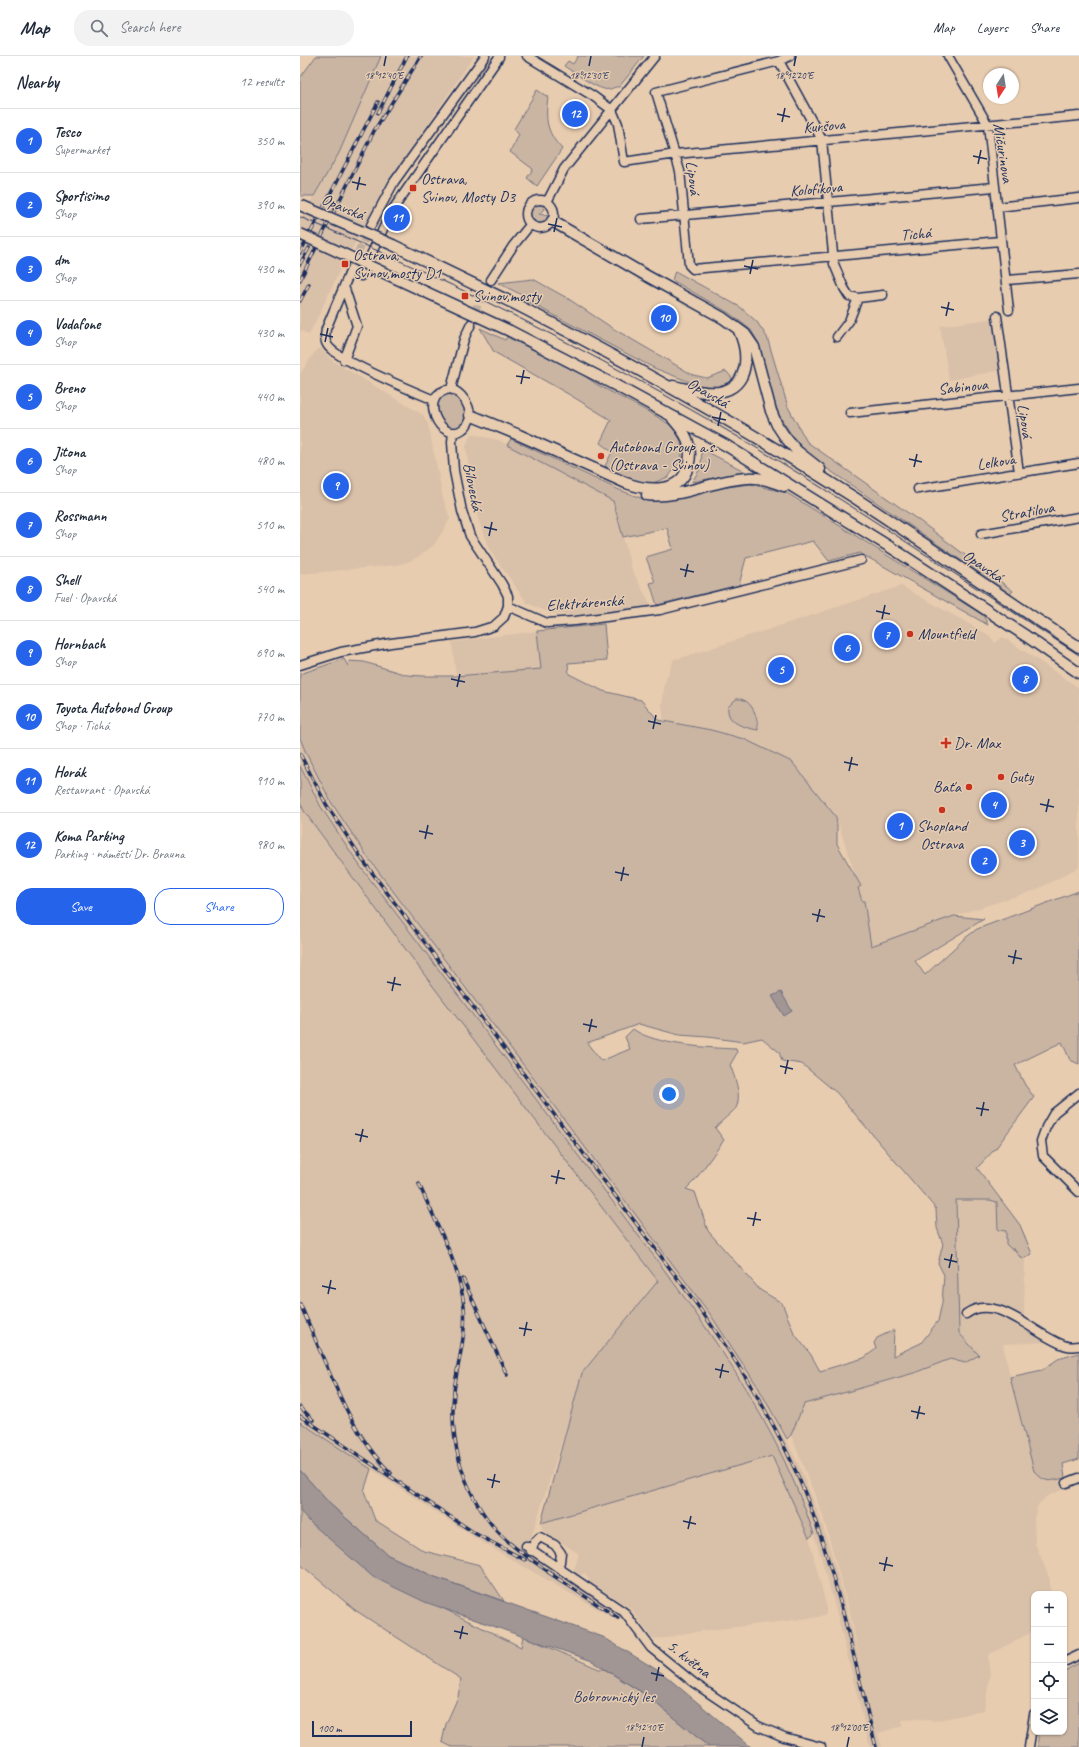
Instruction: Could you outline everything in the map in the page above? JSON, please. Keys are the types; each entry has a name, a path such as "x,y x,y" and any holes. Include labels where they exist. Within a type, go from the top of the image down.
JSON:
{"main road":[{"name":"Opavská","path":"300,205 398,247 521,307 663,384 776,450 855,499 1079,647"},
{"path":"552,221 647,276 711,310 748,337 754,347 770,411 785,437 805,458 855,499"},
{"path":"300,234 510,331 727,446 1026,636 1079,673"},
{"path":"663,384 710,392 720,392 733,386 743,374 746,359 745,346 737,328"},
{"path":"470,415 519,435 588,467 642,488 659,489 679,482 688,468 690,458 685,434 669,414"},
{"path":"588,467 623,488 649,495 668,495 749,478 770,481 803,493"}],"street":[{"path":"371,225 394,182 485,56"},
{"path":"547,202 564,170 655,56"},
{"path":"790,56 779,61 822,140 834,264 849,296 858,298 883,295"},
{"name":"Mičurinova","path":"948,56 988,125 1000,241 1007,280 1009,310"},
{"path":"361,276 391,212 499,57"},
{"path":"530,57 612,110"},
{"name":"Lipová","path":"693,269 689,266 683,216 680,171 656,92 779,61"},
{"name":"Kuršova","path":"612,110 618,124 624,162 676,154 1079,116"},
{"name":"Kolofíkova","path":"641,219 994,187"},
{"path":"997,207 1079,198"},
{"path":"539,200 547,202 554,212 552,221 550,225 542,229 538,229 530,225 525,216 528,206 539,200"},
{"path":"491,280 509,252 530,225"},
{"name":"Tichá","path":"693,269 1000,241"},
{"path":"352,267 326,329 325,338 328,346 344,360 434,400"},
{"path":"1007,280 1079,274"},
{"path":"344,286 357,326 344,360"},
{"path":"837,337 849,321 858,298"},
{"path":"997,316 1007,397"},
{"path":"451,389 464,340 471,324"},
{"name":"Sabinova","path":"850,413 1079,388"},
{"path":"451,389 460,393 464,398 470,415 465,427 460,431 453,432 444,429 438,422 434,412 434,400 441,392 451,389"},
{"name":"Lipová","path":"1007,397 1019,472"},
{"name":"Bílovecká","path":"453,432 452,442 454,471 462,511 470,536 502,584 508,596 508,606"},
{"name":"Lelkova","path":"918,489 1079,463"},
{"name":"Stratilova","path":"981,534 1079,516"},
{"name":"Elektrárenská","path":"508,606 547,623 575,621 660,610 861,560"},
{"path":"300,665 341,652 391,643 475,632 494,626 504,618 508,606"},
{"path":"1079,1093 1054,1113 1046,1127 1042,1141 1043,1156 1079,1192"},
{"path":"966,1314 972,1309 994,1308 1011,1315 1057,1342 1068,1346 1079,1346"},
{"path":"1066,1483 1079,1478"},
{"name":"5. května","path":"557,1567 560,1562 561,1552 555,1545 540,1538 528,1548 624,1612 651,1648 694,1683 758,1726 784,1737 821,1747"},
{"path":"1067,1661 1079,1655"},
{"path":"1029,1747 1031,1734"}],"shaded area":[{"path":"381,56 474,56 401,164 341,268 309,335 300,330 300,220 339,153"},
{"path":"996,318 1002,370 949,380 940,326"},
{"path":"320,348 333,361 423,415 428,424 443,498 450,519 434,545 421,555 408,562 396,565 300,574 300,374 314,353"},
{"path":"471,434 498,440 613,501 632,570 651,606 572,615 550,613 527,603 489,549 474,507 466,446"},
{"path":"901,586 989,635 995,643 1003,637 1079,688 1079,867 1036,890 954,916 871,946 864,901 862,901 858,888 861,886 856,877 836,817 792,762 744,739 711,730 664,721 662,705 665,682 674,659"},
{"path":"537,631 542,669 456,676 452,642"},
{"path":"300,738 331,802 369,859 691,1288 726,1337 758,1387 799,1465 820,1517 838,1575 861,1664 850,1613 823,1516 791,1435 804,1404 914,1373 950,1359 965,1363 979,1356 959,1333 956,1200 990,1200 997,1202 998,1230 1006,1231 1020,1257 1025,1258 1024,1316 1051,1335 1048,1342 1003,1344 1010,1377 1034,1471 1048,1481 1065,1478 1067,1488 1047,1496 1038,1505 1034,1518 1035,1543 1050,1580 1050,1591 1031,1591 1031,1633 988,1655 990,1677 984,1710 935,1721 918,1719 902,1720 903,1726 878,1733 882,1747 870,1747 836,1610 817,1544 789,1470 763,1418 734,1369 682,1295 360,866 321,807 300,766"},
{"path":"300,802 304,811 426,977 658,1281 582,1373 567,1426 531,1538 523,1549 614,1610 621,1616 618,1621 478,1540 300,1422"},
{"path":"781,992 792,1011 784,1016 772,996"},
{"path":"773,1456 809,1538 826,1605 826,1614 818,1617 686,1633 667,1638 652,1639 631,1609 591,1583 585,1573 579,1576 573,1572 579,1554 542,1530 541,1523"},
{"path":"300,1470 330,1504 388,1555 435,1577 603,1637 662,1673 751,1747 709,1747 646,1695 592,1661 425,1602 373,1577 311,1523 300,1511"}],"green space":[{"path":"316,56 381,56 339,153 314,196 301,196 300,78"},
{"path":"578,56 644,56 619,87 606,89 589,82 564,66 568,61 573,64"},
{"path":"537,90 548,97 548,125 553,137 562,149 537,186 527,178 533,169 510,152 519,135 514,129"},
{"path":"538,204 546,207 539,214 549,216 541,223 535,222 530,215 533,207"},
{"path":"675,271 740,307 757,322 767,337 788,407 807,442 921,522 1013,591 1010,594 816,461 795,440 780,417 774,402 758,342 751,330 729,313 672,280"},
{"path":"533,279 567,298 614,329 693,375 707,378 726,371 733,379 729,384 717,387 700,386 654,368 525,300 526,297 498,283"},
{"path":"480,328 505,340 507,337 582,374 596,384 672,426 681,441 682,460 668,477 653,483 637,484 605,466 612,452 600,443 611,420 494,352"},
{"path":"445,394 455,395 462,402 465,410 465,417 458,427 452,428 447,426 439,415 438,401"},
{"path":"511,439 617,489 646,500 666,500 721,488 750,484 787,493 983,615 988,625 860,553 829,561 813,541 746,558 739,585 657,605 650,583 655,582 646,557 673,549 667,528 623,537 613,501 507,445"},
{"path":"702,449 746,472 692,482 701,467"},
{"path":"604,624 607,660 568,663 569,674 603,691 641,700 658,720 711,730 744,739 792,762 836,817 837,844 861,886 858,888 862,901 864,901 871,946 954,916 984,919 915,961 925,975 977,929 1079,891 1079,1064 1070,1060 1062,1042 1015,1065 1025,1085 1034,1097 996,1148 977,1168 1020,1225 1032,1254 1025,1258 1020,1257 1014,1249 1011,1249 1006,1244 1006,1231 998,1230 997,1202 990,1200 956,1200 959,1333 979,1355 965,1363 950,1359 914,1373 804,1404 791,1435 787,1439 758,1387 710,1314 369,859 331,802 300,738 300,674 344,659 348,666 349,661 364,662 407,675 423,676 456,676 541,669 537,631","holes":["639,1024 679,1035 743,1042 762,1038 779,1052 782,1061 802,1064 837,1093 936,1209 937,1228 943,1244 938,1263 944,1275 942,1303 938,1321 921,1343 893,1356 894,1330 877,1338 874,1343 876,1349 864,1358 820,1371 811,1355 794,1333 782,1303 760,1290 708,1231 695,1192 686,1189 695,1180 724,1140 715,1128 736,1108 738,1103 736,1081 730,1065 737,1053 736,1049 682,1045 654,1039 633,1029 625,1037 630,1049 601,1061 587,1043"]},
{"path":"736,699 746,701 753,709 757,720 758,730 737,724 730,717 728,707"},
{"path":"300,766 321,807 360,866 659,1262 719,1347 747,1391 795,1484 814,1534 809,1538 772,1456 541,1523 582,1373 658,1281 426,977 304,811 300,802"},
{"path":"1079,1353 1079,1459 1063,1464 1065,1478 1051,1481 1045,1480 1034,1471 1010,1377 1042,1370 1058,1359"},
{"path":"300,1422 371,1469 364,1491 375,1520 424,1551 480,1565 504,1601 435,1577 388,1555 330,1504 300,1470"},
{"name":"Bobrovnický les","path":"300,1500 418,1596 521,1647 523,1636 599,1669 604,1669 646,1695 709,1747 452,1747 442,1742 446,1724 458,1697 461,1679 355,1610 300,1564"},
{"path":"1079,1663 1079,1747 1038,1747 1038,1735 1067,1735 1068,1669"}],"tunnel":[{"path":"353,264 369,229"},
{"path":"471,324 478,304 491,280"}],"tram line":[{"path":"300,217 361,243 483,300 661,393 777,460 891,532 1079,655"}],"railway":[{"path":"378,113 407,56"},
{"path":"300,280 374,131 421,56"},
{"path":"300,253 378,102"},
{"path":"300,264 309,248"},
{"path":"300,301 309,284"},
{"path":"300,754 326,804 364,862 687,1291 725,1345 760,1401 790,1459 815,1520 841,1604 876,1747"},
{"path":"419,1184 452,1259 464,1306 464,1328 455,1381 453,1410 456,1445 465,1479 482,1511 499,1533 521,1552 553,1575"},
{"path":"463,1279 507,1375"},
{"path":"300,1304 349,1415 375,1456 391,1473"},
{"path":"300,1407 313,1420"},
{"path":"300,1416 476,1534 525,1560"},
{"path":"548,1572 618,1618"}],"place":[{"name":"Koma Parking","path":"575,114"},
{"name":"Ostrava, Svinov, Mosty D3","path":"413,188"},
{"name":"Horák","path":"397,218"},
{"name":"Ostrava, Svinov,mosty D1","path":"345,264"},
{"name":"Svinov,mosty","path":"465,296"},
{"name":"Toyota Autobond Group","path":"664,318"},
{"name":"Autobond Group a.s. (Ostrava - Svinov)","path":"601,456"},
{"name":"Hornbach","path":"336,486"},
{"name":"Mountfield","path":"910,634"},
{"name":"Rossmann","path":"887,635"},
{"name":"Jitona","path":"847,648"},
{"name":"Breno","path":"781,670"},
{"name":"Shell","path":"1025,679"},
{"name":"Dr. Max","path":"946,743"},
{"name":"Guty","path":"1001,777"},
{"name":"Baťa","path":"969,787"},
{"name":"Vodafone","path":"994,805"},
{"name":"Shopland Ostrava","path":"942,810"},
{"name":"Tesco","path":"900,826"},
{"name":"dm","path":"1022,843"},
{"name":"Sportisimo","path":"984,861"}]}
